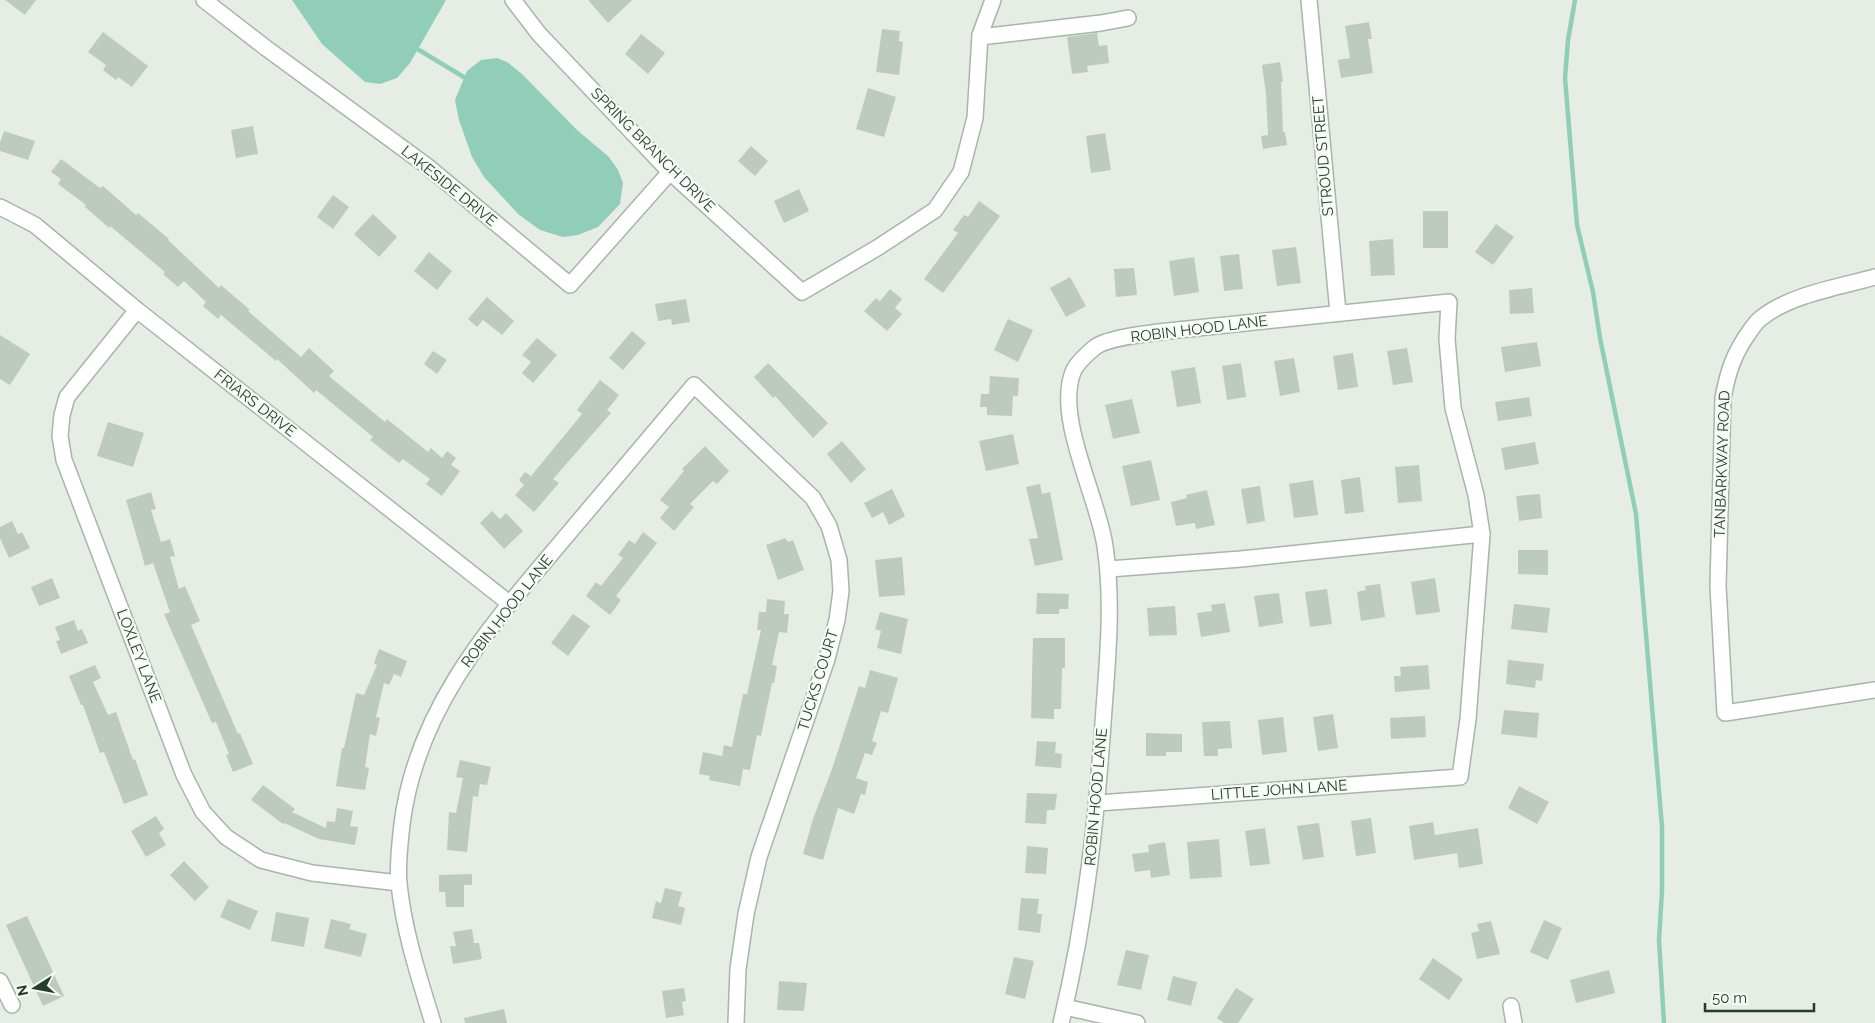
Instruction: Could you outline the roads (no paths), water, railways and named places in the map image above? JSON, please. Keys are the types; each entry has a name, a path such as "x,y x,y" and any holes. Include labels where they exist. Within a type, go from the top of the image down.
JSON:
{"street":[{"name":"LAKESIDE DRIVE","path":"204,0 427,166 570,285 670,172"},
{"name":"SPRING BRANCH DRIVE","path":"513,0 539,34 670,172 802,292 885,243 935,210 961,172 975,118 980,37"},
{"path":"993,0 980,37 1101,23 1128,18"},
{"name":"STROUD STREET","path":"1309,0 1338,312"},
{"name":"FRIARS DRIVE","path":"0,207 35,225 137,310 509,604"},
{"name":"TANBARKWAY ROAD","path":"1875,277 1807,296 1781,306 1759,320 1737,348 1727,377 1723,398 1718,586 1725,713 1875,690"},
{"name":"ROBIN HOOD LANE","path":"1061,1023 1073,974 1086,903 1098,803 1110,622 1109,569 1104,538 1075,436 1067,400 1074,370 1096,346 1135,335 1338,312 1449,302 1448,339 1453,408 1476,495 1482,534"},
{"name":"LOXLEY LANE","path":"137,310 67,398 62,416 60,436 64,460 184,775 203,812 226,837 261,860 312,873 399,883"},
{"name":"ROBIN HOOD LANE","path":"433,1023 409,942 399,883 400,845 405,804 415,764 426,734 444,698 475,647 694,385"},
{"name":"TUCKS COURT","path":"694,385 813,498 829,526 838,560 841,591 837,620 827,659 759,857 746,914 738,969 736,1023"},
{"path":"1109,569 1241,559 1482,534"},
{"name":"LITTLE JOHN LANE","path":"1098,803 1460,777 1468,719 1482,534"},
{"path":"0,981 12,1006"},
{"path":"1065,1006 1137,1023"},
{"path":"1510,1006 1514,1023"}],"waterway":[{"path":"1575,0 1568,40 1565,78 1577,225 1593,292 1600,338 1636,514 1662,827 1662,891 1659,940 1664,1023"},
{"path":"414,47 467,79"}]}
